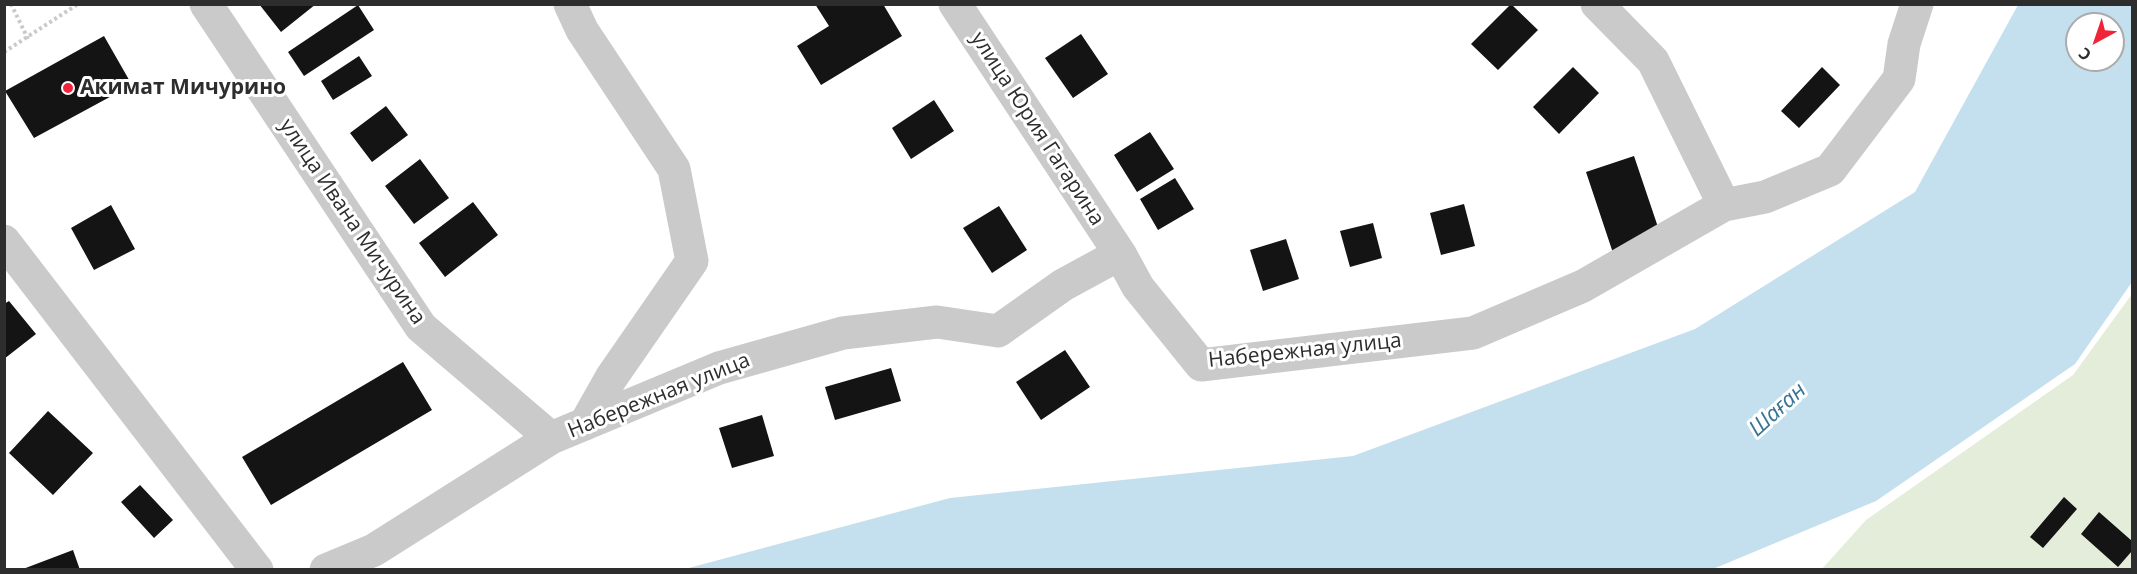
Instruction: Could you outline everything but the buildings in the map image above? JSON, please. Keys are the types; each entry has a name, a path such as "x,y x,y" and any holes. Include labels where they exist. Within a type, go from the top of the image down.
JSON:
{"street":[{"name":"улица Ивана Мичурина","path":"206,4 421,327 551,438"},
{"path":"570,4 582,30 674,169 692,261 611,378 585,424"},
{"name":"улица Юрия Гагарина","path":"955,4 1120,254"},
{"path":"1598,4 1653,61 1724,205"},
{"name":"Набережная улица","path":"326,570 374,550 551,438 719,368 843,333 937,322 998,330 1063,285 1120,254 1138,287 1201,365 1473,333 1584,286 1724,205 1765,197 1830,170 1899,79 1904,44 1917,4"},
{"path":"7,250 257,570"}],"path":[{"path":"11,4 28,39"},
{"path":"4,52 28,39 78,4"}],"green space":[{"path":"2132,294 2132,569 1821,570 1866,520 2073,375"}],"water":[{"name":"Шаған","path":"2018,5 2132,5 2132,282 2075,364 1876,501 1713,569 685,569 950,498 1353,456 1695,329 1915,192"}],"place":[{"name":"Акимат Мичурино","path":"68,88"}]}
